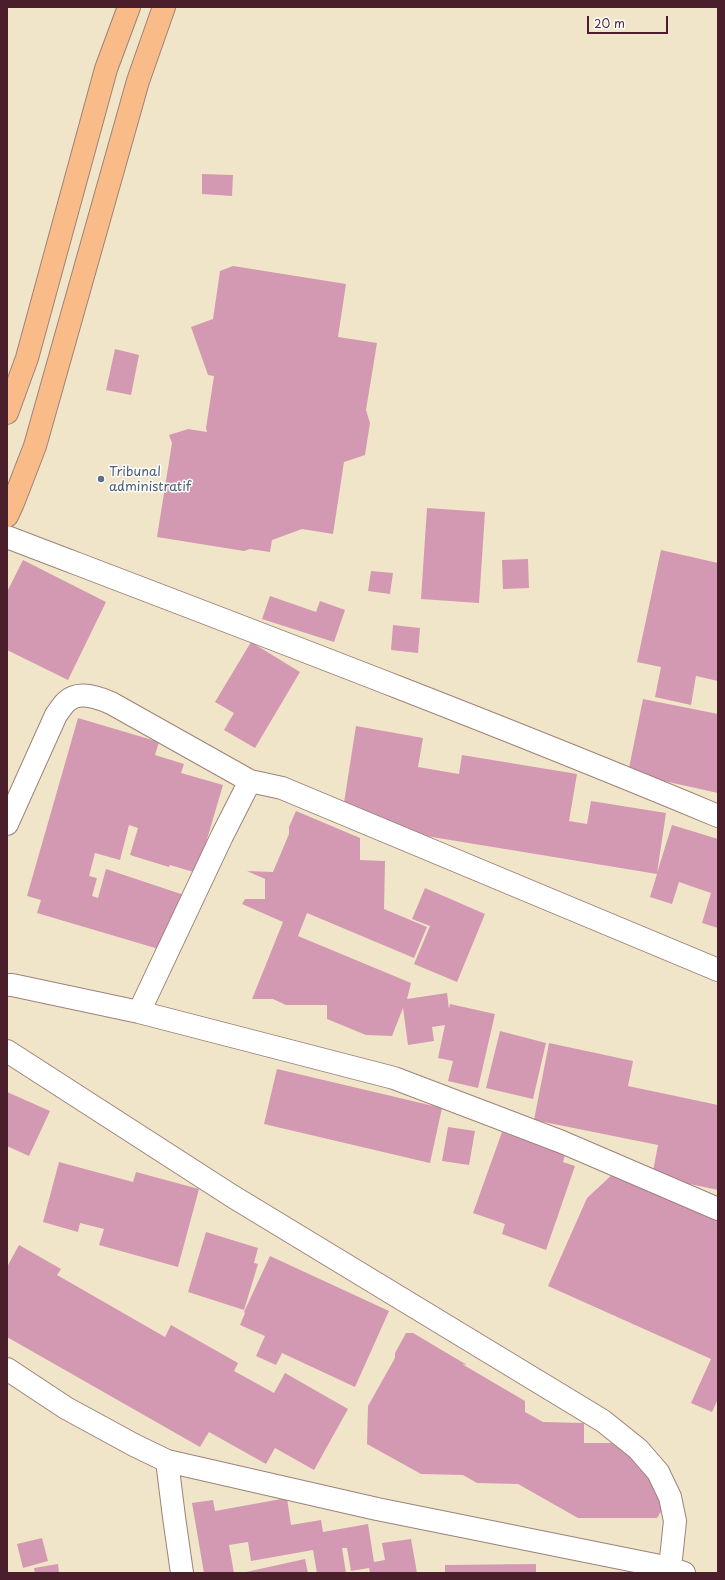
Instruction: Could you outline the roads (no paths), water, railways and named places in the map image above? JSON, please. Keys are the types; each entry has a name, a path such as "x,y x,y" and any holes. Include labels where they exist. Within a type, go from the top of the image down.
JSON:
{"main road":[{"path":"7,413 26,358 106,68 129,7"},
{"path":"7,516 35,446 138,81 164,7"}],"street":[{"path":"7,537 557,749 718,816"},
{"path":"7,824 56,715 67,701 77,696 98,697 250,781 282,788 718,970"},
{"path":"139,1012 250,781"},
{"path":"7,985 139,1012 394,1078 562,1142 718,1209"},
{"path":"7,1051 232,1196 603,1421 638,1449 658,1472 670,1497 675,1521 677,1570 378,1510 167,1461 66,1408 7,1369"},
{"path":"167,1461 182,1573"}],"place":[{"name":"Tribunal administratif","path":"101,479"}]}
